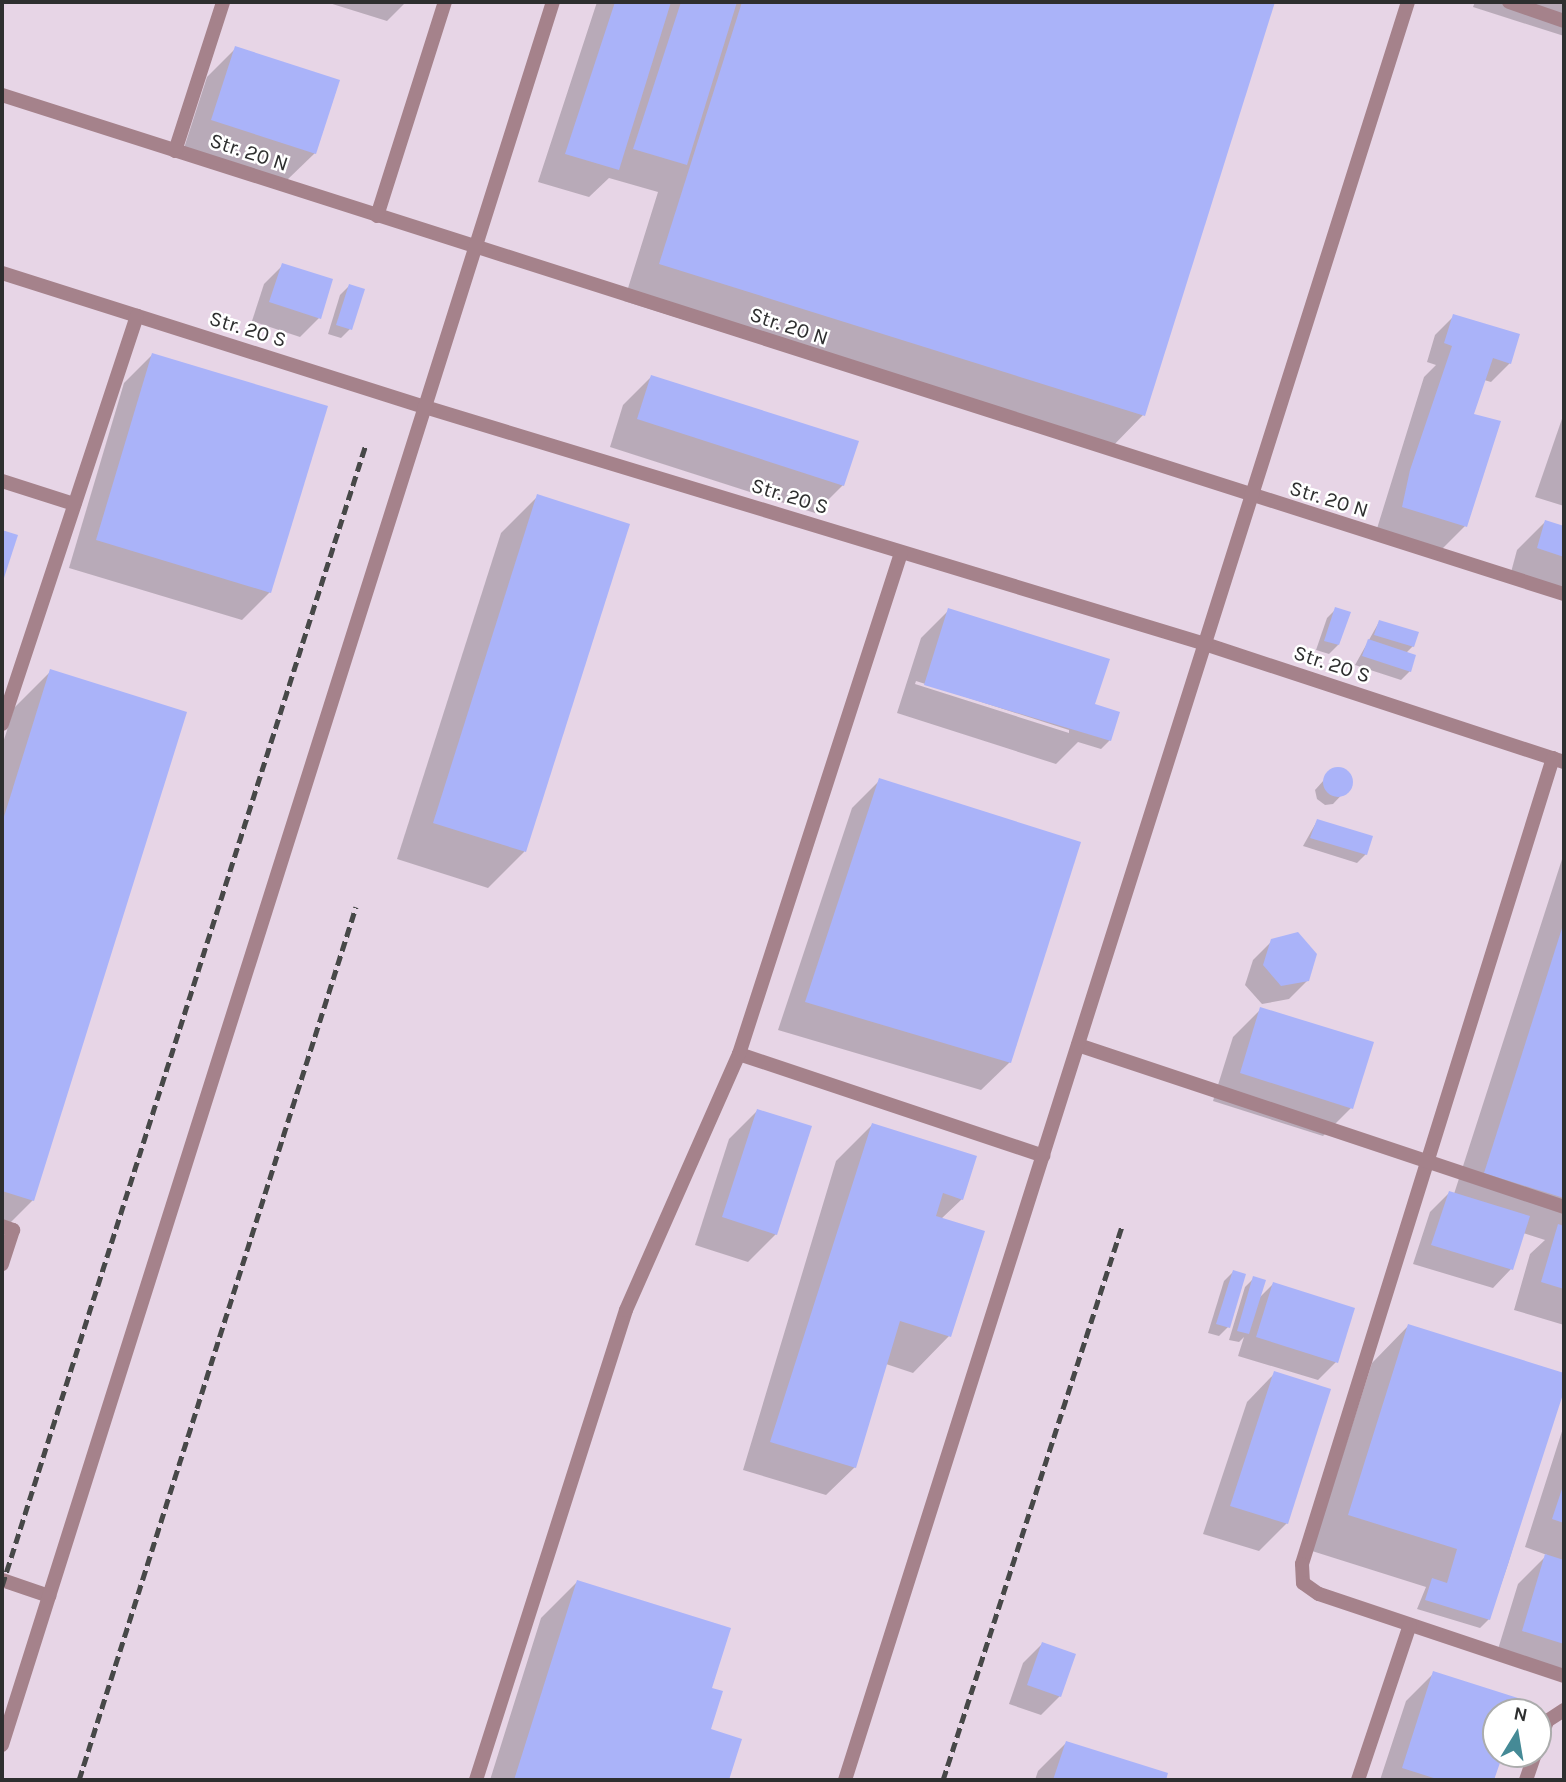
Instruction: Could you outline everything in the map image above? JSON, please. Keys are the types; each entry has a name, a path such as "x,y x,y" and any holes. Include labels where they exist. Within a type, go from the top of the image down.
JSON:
{"lane":[{"path":"175,151 223,2"},
{"path":"377,216 445,2"},
{"path":"2,1745 553,2"},
{"path":"845,1780 1408,2"},
{"path":"1508,2 1564,20"},
{"name":"Str. 20 N","path":"2,95 1564,594"},
{"name":"Str. 20 S","path":"2,273 425,407 1205,644 1559,760"},
{"path":"2,724 136,316"},
{"path":"2,481 74,504"},
{"path":"475,1780 626,1310 739,1054 901,553"},
{"path":"1559,760 1302,1564 1303,1583 1320,1594 1564,1676"},
{"path":"1078,1045 1564,1207"},
{"path":"739,1054 1043,1156"},
{"path":"2,1226 13,1230 2,1264"},
{"path":"2,1580 49,1596"},
{"path":"1358,1780 1410,1625"}],"shaded area":[{"path":"2,2 1564,2 1564,1780 2,1780"}],"building":[{"path":"615,2 671,2 619,170 565,154"},
{"path":"681,2 737,2 687,165 633,149"},
{"path":"742,2 1275,2 1145,416 659,264"},
{"path":"235,46 340,80 316,154 211,120"},
{"path":"282,263 333,279 321,319 269,302"},
{"path":"349,284 365,289 352,330 336,325"},
{"path":"1453,314 1520,334 1511,364 1493,358 1474,414 1501,421 1467,527 1402,507 1410,470 1452,346 1444,343"},
{"path":"152,353 328,406 271,593 96,540"},
{"path":"651,375 859,441 844,486 637,419"},
{"path":"537,494 630,524 526,852 433,823"},
{"path":"1545,520 1564,526 1564,557 1537,548"},
{"path":"2,530 18,535 2,584"},
{"path":"1335,607 1351,612 1339,645 1324,641"},
{"path":"948,608 1110,659 1095,704 1120,712 1111,741 924,685"},
{"path":"1379,620 1419,632 1414,647 1374,635"},
{"path":"1368,639 1416,655 1411,672 1362,656"},
{"path":"50,669 187,712 34,1201 2,1191 2,823"},
{"path":"1338,767 1348,772 1353,782 1348,792 1338,797 1328,792 1323,782 1328,772"},
{"path":"879,778 1081,842 1011,1063 805,1002"},
{"path":"1317,819 1373,836 1367,855 1310,838"},
{"path":"1564,922 1564,1198 1484,1173"},
{"path":"1298,932 1317,954 1309,981 1281,986 1263,965 1271,939"},
{"path":"1260,1007 1374,1042 1353,1109 1240,1073"},
{"path":"757,1109 812,1126 777,1235 722,1217"},
{"path":"872,1123 977,1156 963,1200 943,1193 936,1216 985,1231 951,1337 900,1321 856,1468 770,1442"},
{"path":"1449,1191 1530,1216 1513,1270 1431,1245"},
{"path":"1558,1224 1564,1226 1564,1289 1541,1282"},
{"path":"1233,1270 1246,1274 1230,1328 1216,1324"},
{"path":"1253,1276 1266,1280 1249,1334 1237,1331"},
{"path":"1273,1282 1355,1308 1338,1363 1256,1337"},
{"path":"1408,1324 1564,1373 1564,1391 1490,1620 1425,1600 1432,1578 1447,1583 1457,1549 1348,1515"},
{"path":"1274,1371 1331,1389 1288,1524 1230,1506"},
{"path":"1564,1483 1564,1523 1552,1519"},
{"path":"1545,1554 1564,1560 1564,1644 1522,1631"},
{"path":"577,1580 731,1628 712,1688 723,1691 711,1729 742,1739 729,1780 514,1780"},
{"path":"1042,1642 1076,1654 1061,1697 1027,1685"},
{"path":"1433,1671 1518,1698 1482,1698 1482,1768 1498,1768 1494,1780 1440,1780 1402,1768"},
{"path":"1066,1741 1168,1773 1166,1780 1053,1780"}],"railway":[{"path":"2,1586 366,444"},
{"path":"79,1780 356,907"},
{"path":"943,1780 1122,1226"}]}
